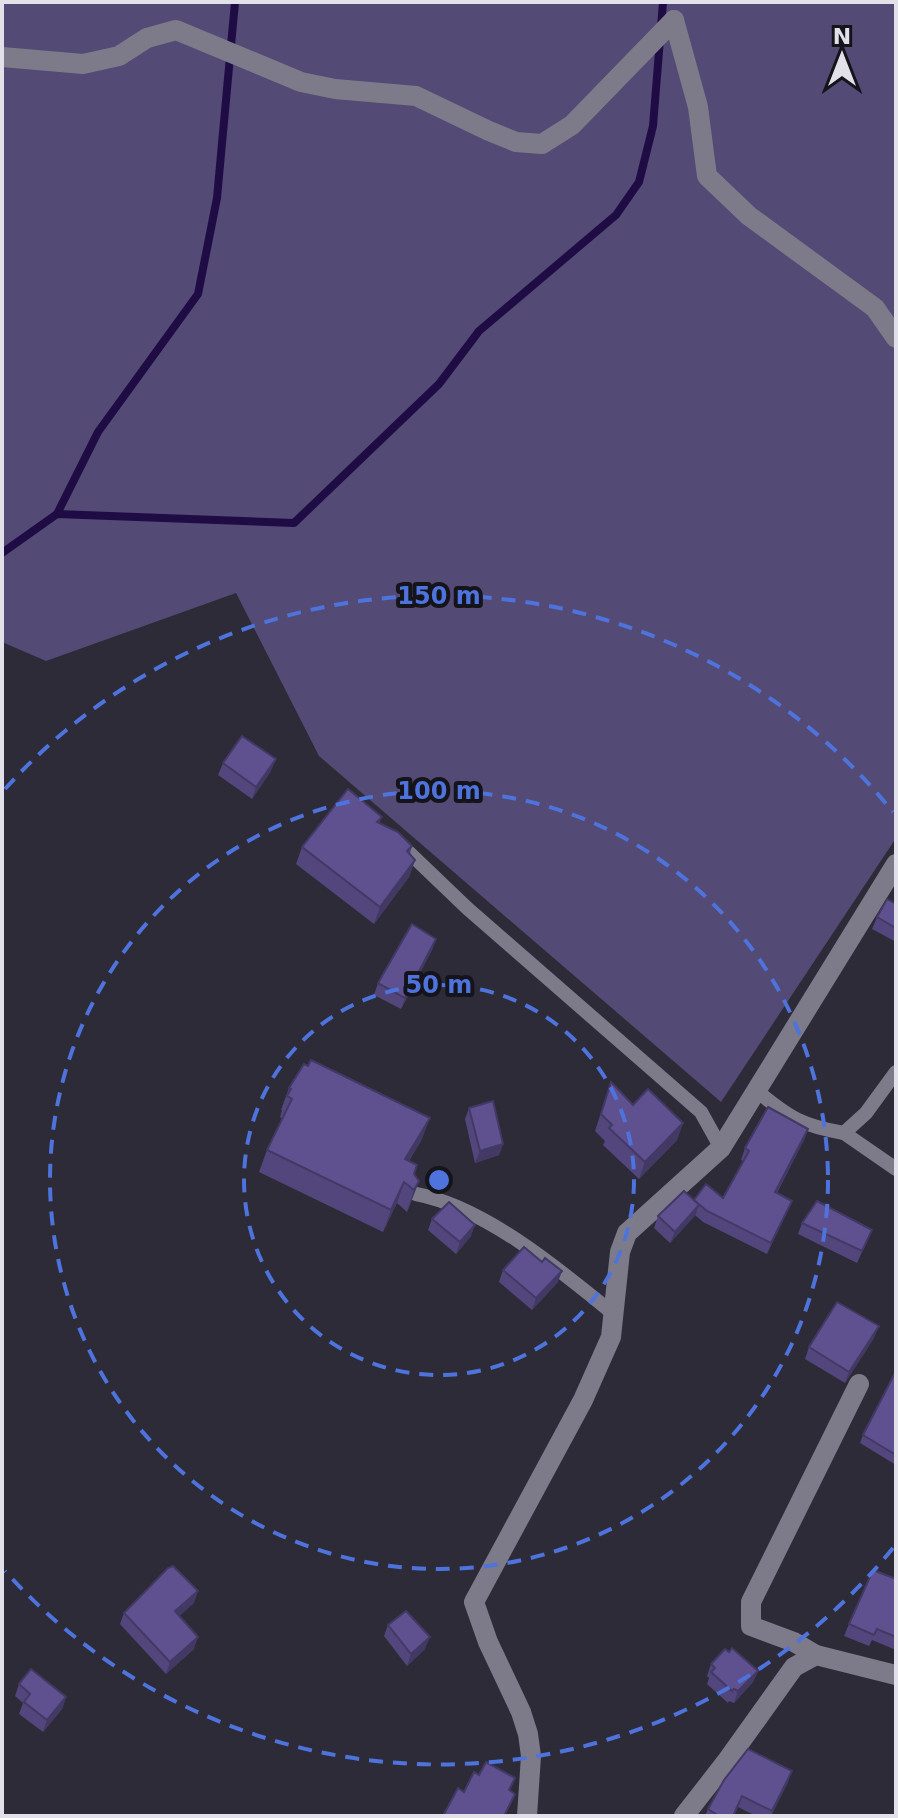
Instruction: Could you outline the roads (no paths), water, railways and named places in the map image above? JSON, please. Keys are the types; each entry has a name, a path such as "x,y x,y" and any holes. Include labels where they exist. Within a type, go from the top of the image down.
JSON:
{"street":[{"path":"2,57 83,64 119,56 147,38 176,30 301,82 335,89 416,96 516,142 542,144 572,125 674,20 698,107 707,176 749,216 875,308 896,338"},
{"path":"527,1816 531,1756 528,1734 474,1602 583,1400 611,1337 620,1252 627,1233 721,1148 896,864"},
{"path":"859,1384 751,1602 751,1626 794,1642 816,1655 896,1675"},
{"path":"684,1816 794,1667 816,1655"}],"lane":[{"path":"382,826 467,908 701,1112 721,1148"},
{"path":"844,1133 866,1113 896,1072"},
{"path":"757,1091 784,1114 812,1127 844,1133 896,1169"},
{"path":"416,1194 441,1198 541,1255 615,1315"}],"waterway":[{"path":"57,514 98,432 198,294 217,198 235,2"},
{"path":"2,553 57,514 294,523 439,384 479,331 616,215 639,182 653,126 663,2"}]}
